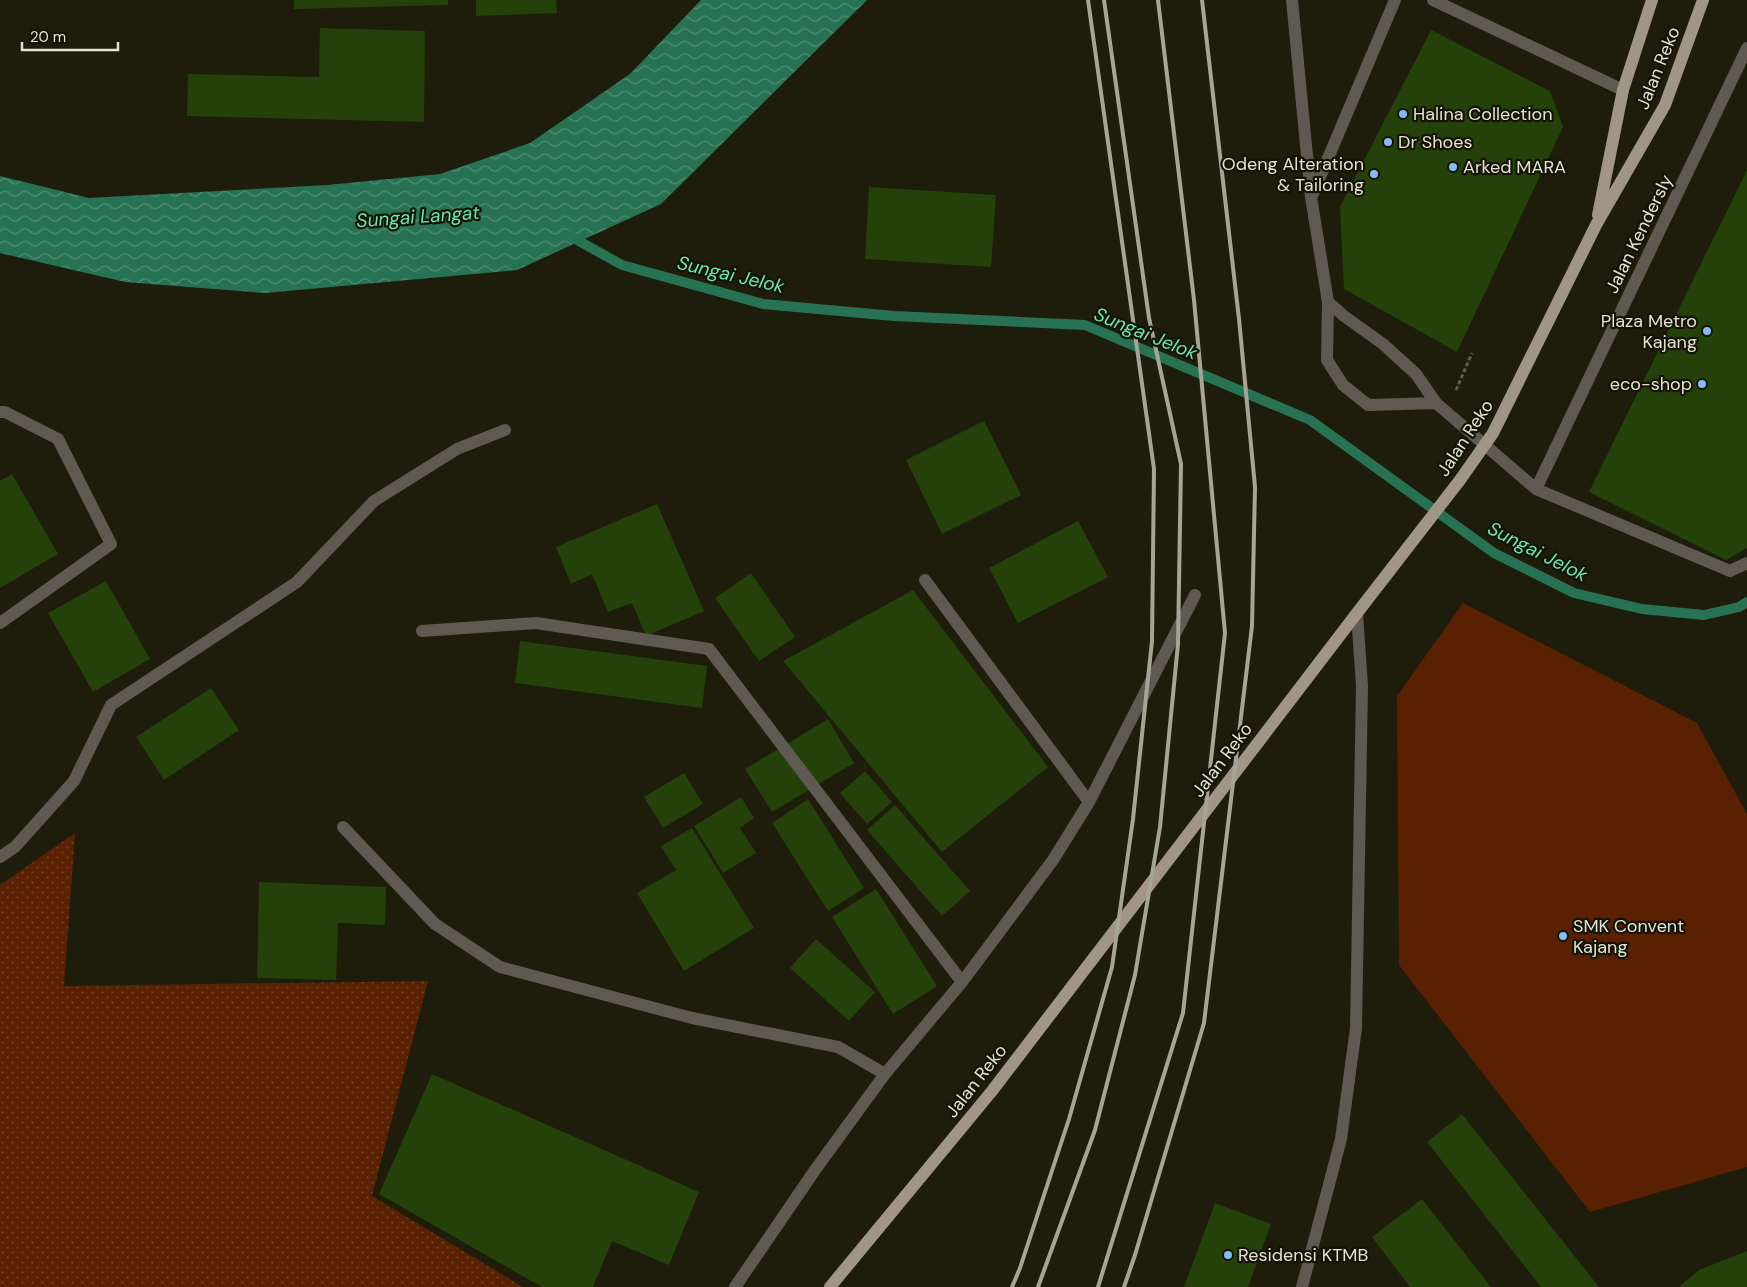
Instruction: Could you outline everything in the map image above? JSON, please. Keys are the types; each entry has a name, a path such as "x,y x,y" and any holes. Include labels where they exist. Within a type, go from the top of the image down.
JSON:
{"main road":[{"name":"Jalan Reko","path":"1596,225 1623,90 1652,0"},
{"name":"Jalan Reko","path":"830,1287 992,1091 1460,480 1493,433 1596,225 1665,105 1703,0"}],"street":[{"path":"1292,0 1311,197 1328,302 1327,360 1343,385 1368,405 1436,403"},
{"path":"1311,197 1395,0"},
{"path":"1433,0 1623,90"},
{"name":"Jalan Kendersly","path":"1536,489 1747,48"},
{"path":"1328,302 1390,350 1416,374 1436,403 1536,489 1730,572 1747,562"},
{"path":"0,623 111,544 58,439 2,412"},
{"path":"0,857 15,847 74,781 111,705 297,582 374,501 458,449 505,430"},
{"path":"925,580 1088,802"},
{"path":"735,1287 815,1170 885,1074 962,982 1053,860 1088,802 1195,595"},
{"path":"1302,1287 1341,1139 1356,1028 1362,686 1357,613"},
{"path":"422,631 536,623 709,649 962,982"},
{"path":"343,827 435,924 500,967 692,1018 838,1048 885,1074"}],"path":[{"path":"1454,394 1472,352"}],"shaded area":[{"name":"SMK Convent Kajang","path":"1463,603 1697,723 1747,814 1747,1167 1590,1212 1399,965 1397,696"},
{"path":"75,833 64,986 428,981 372,1196 523,1287 0,1287 0,885"}],"water":[{"name":"Sungai Langat","path":"701,0 867,0 661,204 517,270 265,293 125,282 0,253 0,176 89,198 328,185 440,174 530,143 630,74"}],"building":[{"path":"294,0 448,0 448,5 294,9"},
{"path":"476,0 556,0 557,13 476,16"},
{"path":"320,28 425,31 424,122 187,116 188,74 319,77"},
{"name":"Arked MARA","path":"1431,30 1550,91 1563,127 1457,352 1344,289 1340,207"},
{"name":"Plaza Metro Kajang","path":"1747,170 1747,548 1726,560 1589,492"},
{"path":"869,187 996,195 991,267 865,259"},
{"path":"984,421 1021,495 942,534 906,460"},
{"path":"12,474 58,554 0,588 0,481"},
{"path":"657,504 704,611 646,636 632,603 608,612 592,574 571,584 556,547"},
{"path":"1078,521 1108,577 1018,623 989,568"},
{"path":"751,573 795,637 759,661 715,598"},
{"path":"106,581 150,659 93,692 48,613"},
{"path":"913,590 1048,767 942,852 783,661"},
{"path":"520,641 707,666 702,708 515,683"},
{"path":"211,688 239,730 164,780 136,737"},
{"path":"828,719 854,763 772,812 745,769"},
{"path":"865,771 892,802 867,824 840,793"},
{"path":"684,773 703,804 663,828 644,797"},
{"path":"741,797 754,818 740,828 756,853 723,873 694,826"},
{"path":"808,799 864,888 828,911 772,823"},
{"path":"895,805 970,891 942,916 867,830"},
{"path":"692,828 754,928 684,971 637,893 676,870 661,846"},
{"path":"259,882 386,887 385,925 338,923 336,980 257,978"},
{"path":"876,889 937,986 893,1014 832,917"},
{"path":"816,939 875,992 849,1021 790,968"},
{"path":"432,1074 699,1192 669,1265 612,1241 593,1287 542,1287 379,1194"},
{"path":"1462,1114 1599,1287 1541,1287 1427,1142"},
{"path":"1422,1199 1491,1287 1410,1287 1372,1237"},
{"name":"Residensi KTMB","path":"1215,1203 1271,1224 1248,1287 1184,1287"},
{"path":"1747,1251 1747,1287 1679,1287 1699,1270"}],"waterway":[{"name":"Sungai Jelok","path":"568,235 622,265 763,304 894,316 1085,325 1310,420 1494,553 1574,593 1642,609 1704,615 1739,607 1747,602"}],"railway":[{"path":"1012,1287 1069,1119 1112,967 1133,819 1152,641 1154,469 1088,0"},
{"path":"1038,1287 1095,1130 1135,975 1160,827 1178,644 1181,464 1149,318 1104,0"},
{"path":"1098,1287 1183,1013 1225,633 1194,300 1158,0"},
{"path":"1124,1287 1204,1023 1252,626 1255,487 1239,319 1202,0"}],"place":[{"name":"Halina Collection","path":"1403,114"},
{"name":"Dr Shoes","path":"1388,142"},
{"name":"Arked MARA","path":"1453,167"},
{"name":"Odeng Alteration & Tailoring","path":"1374,174"},
{"name":"Plaza Metro Kajang","path":"1707,331"},
{"name":"eco-shop","path":"1702,384"},
{"name":"SMK Convent Kajang","path":"1563,936"},
{"name":"Residensi KTMB","path":"1228,1255"}]}
